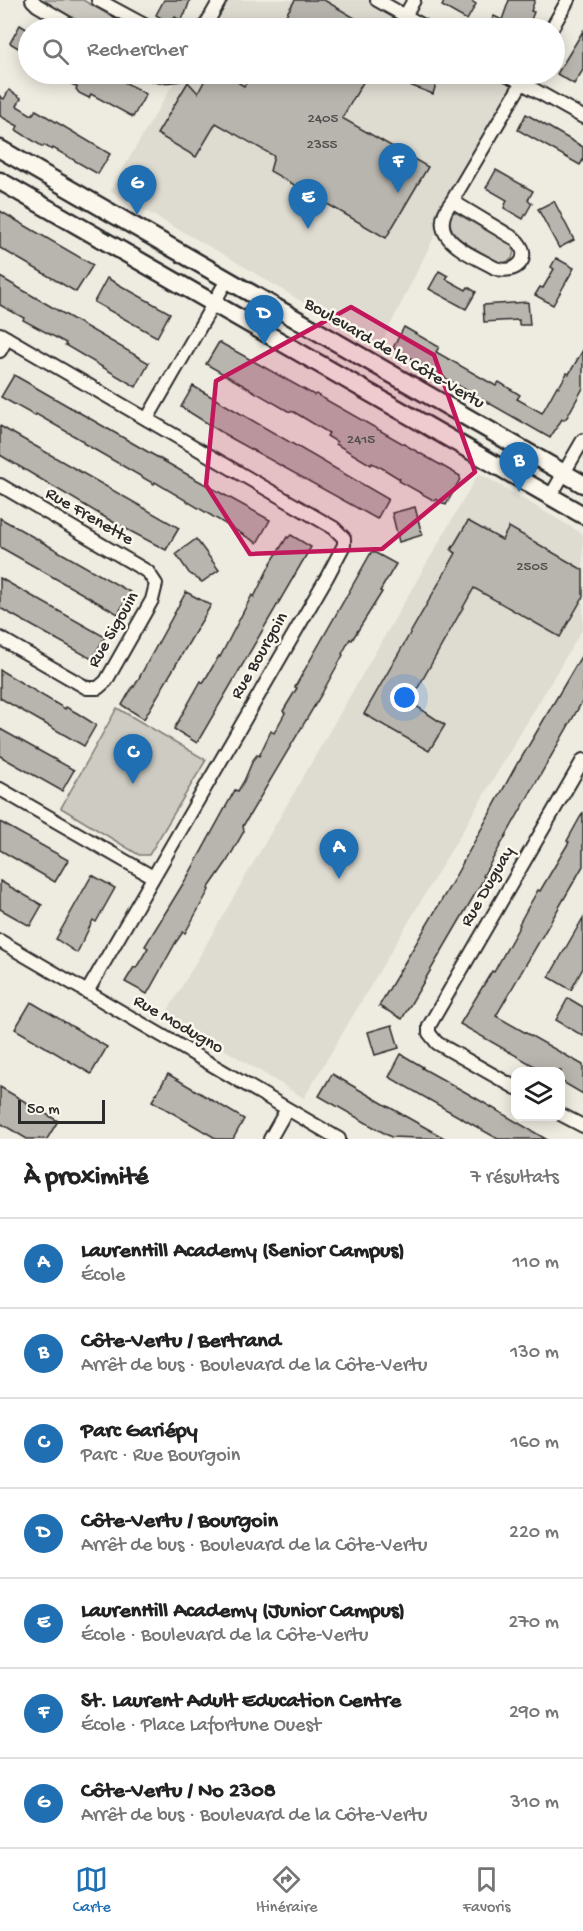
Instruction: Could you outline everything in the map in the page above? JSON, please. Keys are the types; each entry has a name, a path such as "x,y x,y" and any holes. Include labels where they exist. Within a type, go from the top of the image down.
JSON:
{"main road":[{"name":"Boulevard de la Côte-Vertu","path":"0,149 583,484"},
{"path":"0,182 583,515"}],"street":[{"path":"32,0 59,18"},
{"path":"98,0 131,18"},
{"path":"210,18 220,0"},
{"path":"377,0 409,18"},
{"path":"405,16 414,0"},
{"path":"558,18 568,0"},
{"path":"452,201 521,244 524,252 523,260 519,265 503,271 495,268 450,242 444,234 442,222 445,211 521,84"},
{"path":"534,84 583,117"},
{"path":"147,419 227,280"},
{"path":"0,351 4,336"},
{"name":"Rue Bourgoin","path":"4,336 334,528 344,538 344,545 87,992"},
{"path":"550,497 583,440"},
{"name":"Rue Frenette","path":"0,485 148,572 156,584"},
{"name":"Rue Sigouin","path":"0,638 87,688 98,688 106,681 152,600 156,584"},
{"name":"Rue Duguay","path":"511,1085 432,1039 429,1033 432,1019 583,760"},
{"path":"0,789 153,877"},
{"name":"Rue Modugno","path":"0,941 339,1139"},
{"path":"270,1139 287,1109"},
{"path":"565,1116 583,1126"}],"highlighted area":[{"path":"351,307 434,355 475,472 382,549 250,554 206,485 216,381"}],"shaded area":[{"path":"40,0 83,0 114,18 72,18"},
{"path":"220,0 377,0 409,18 210,18"},
{"path":"173,84 521,84 452,201 379,348 228,257 110,191"},
{"path":"455,212 510,244 514,251 512,259 504,263 498,262 465,244 453,231 450,223 450,213"},
{"path":"479,473 583,534 583,628 304,1098 166,1014"},
{"path":"117,708 206,760 149,855 139,855 61,808"}],"building":[{"path":"164,0 190,0 182,18 161,18 156,15"},
{"path":"295,0 324,0 355,18 284,18"},
{"path":"445,0 470,0 476,4 468,18 463,18 442,6"},
{"path":"509,0 535,0 531,11 534,12 532,18 503,18"},
{"path":"18,29 18,48 10,43"},
{"path":"583,31 583,70 574,84 565,79 565,61"},
{"path":"71,84 128,84 146,94 133,117 91,94 89,98 79,93 77,87"},
{"path":"187,84 190,84 198,93 203,84 241,84 244,86 245,84 362,84 342,118 428,167 386,238 270,171 274,156 216,123 196,157 157,134"},
{"path":"407,84 436,84 433,94"},
{"path":"9,90 21,98 17,106 32,115 36,110 110,154 98,174 53,148 52,150 44,145 43,147 16,130 18,126 0,116 0,96 4,99"},
{"path":"526,114 583,147 583,160 580,165 518,130"},
{"path":"496,170 533,191 528,200 532,203 523,219 504,208 507,200 486,188"},
{"path":"554,201 574,240 559,248 538,209"},
{"path":"0,211 93,265 76,292 0,248"},
{"path":"556,258 574,268 553,305 535,295 540,287 543,288 554,269 551,267"},
{"path":"439,271 448,276 446,279 466,290 468,287 476,292 466,309 429,289"},
{"path":"0,277 149,363 136,387 0,305"},
{"path":"107,278 170,313 157,337 94,302"},
{"path":"528,302 530,325 519,325 519,320 484,322 483,305"},
{"path":"404,327 439,347 436,352 496,386 499,382 520,395 517,399 542,413 557,386 559,387 567,373 569,374 583,350 583,388 567,417 562,419 550,438 393,348"},
{"path":"219,342 460,476 446,505 399,481 400,479 382,468 372,463 371,465 336,444 337,442 327,436 329,433 206,364"},
{"path":"14,375 270,520 257,543 36,414 35,416 1,397"},
{"path":"193,386 388,499 377,519 231,438 181,407"},
{"path":"0,426 179,528 166,550 113,522 0,455"},
{"path":"415,507 422,535 399,542 392,513"},
{"path":"0,518 130,592 118,614 0,547"},
{"path":"468,521 502,540 509,527 583,570 583,597 560,637 474,588 410,702 445,725 429,751 364,714 456,553 451,550"},
{"path":"291,535 311,547 197,743 174,729 201,681 203,683 220,657 271,563 287,537"},
{"path":"196,539 219,570 202,582 189,573 176,554"},
{"path":"372,551 396,564 380,591 382,592 352,640 350,639 321,695 243,826 244,831 226,863 208,889 185,933 183,932 176,942 147,994 125,982 148,948 145,946 189,874 235,790 238,791 271,731 274,733 285,713 283,711 297,688 295,687"},
{"path":"0,578 105,637 92,659 0,608"},
{"path":"186,592 211,605 144,719 122,705"},
{"path":"583,653 583,700 483,876 485,877 402,1019 379,1006"},
{"path":"0,670 96,725 84,746 0,698"},
{"path":"0,729 74,770 62,791 0,756"},
{"path":"583,812 583,866 496,1016 583,1065 583,1094 565,1083 565,1067 536,1067 460,1024 492,971 494,972 538,890 540,891 569,842 567,841"},
{"path":"0,822 68,860 55,882 0,850"},
{"path":"92,875 115,888 96,922 93,920 77,953 56,939"},
{"path":"0,881 42,905 30,926 0,909"},
{"path":"583,918 583,968 571,990 549,977"},
{"path":"568,998 583,1007 583,1036 556,1020"},
{"path":"31,1002 107,1047 91,1074 15,1029"},
{"path":"392,1025 399,1048 375,1055 368,1032"},
{"path":"401,1054 511,1119 511,1121 515,1121 546,1139 498,1139 389,1077"},
{"path":"168,1074 244,1119 233,1139 217,1139 152,1101"},
{"path":"332,1074 446,1139 391,1137 319,1096"},
{"path":"0,1087 58,1121 47,1139 27,1139 0,1123"}],"place":[{"name":"St. Laurent Adult Education Centre","path":"398,193"},
{"name":"Côte-Vertu / No 2308","path":"137,215"},
{"name":"LaurenHill Academy (Junior Campus)","path":"308,229"},
{"name":"Côte-Vertu / Bourgoin","path":"264,345"},
{"name":"Côte-Vertu / Bertrand","path":"519,492"},
{"name":"Parc Gariépy","path":"133,784"},
{"name":"LaurenHill Academy (Senior Campus)","path":"339,879"}]}
